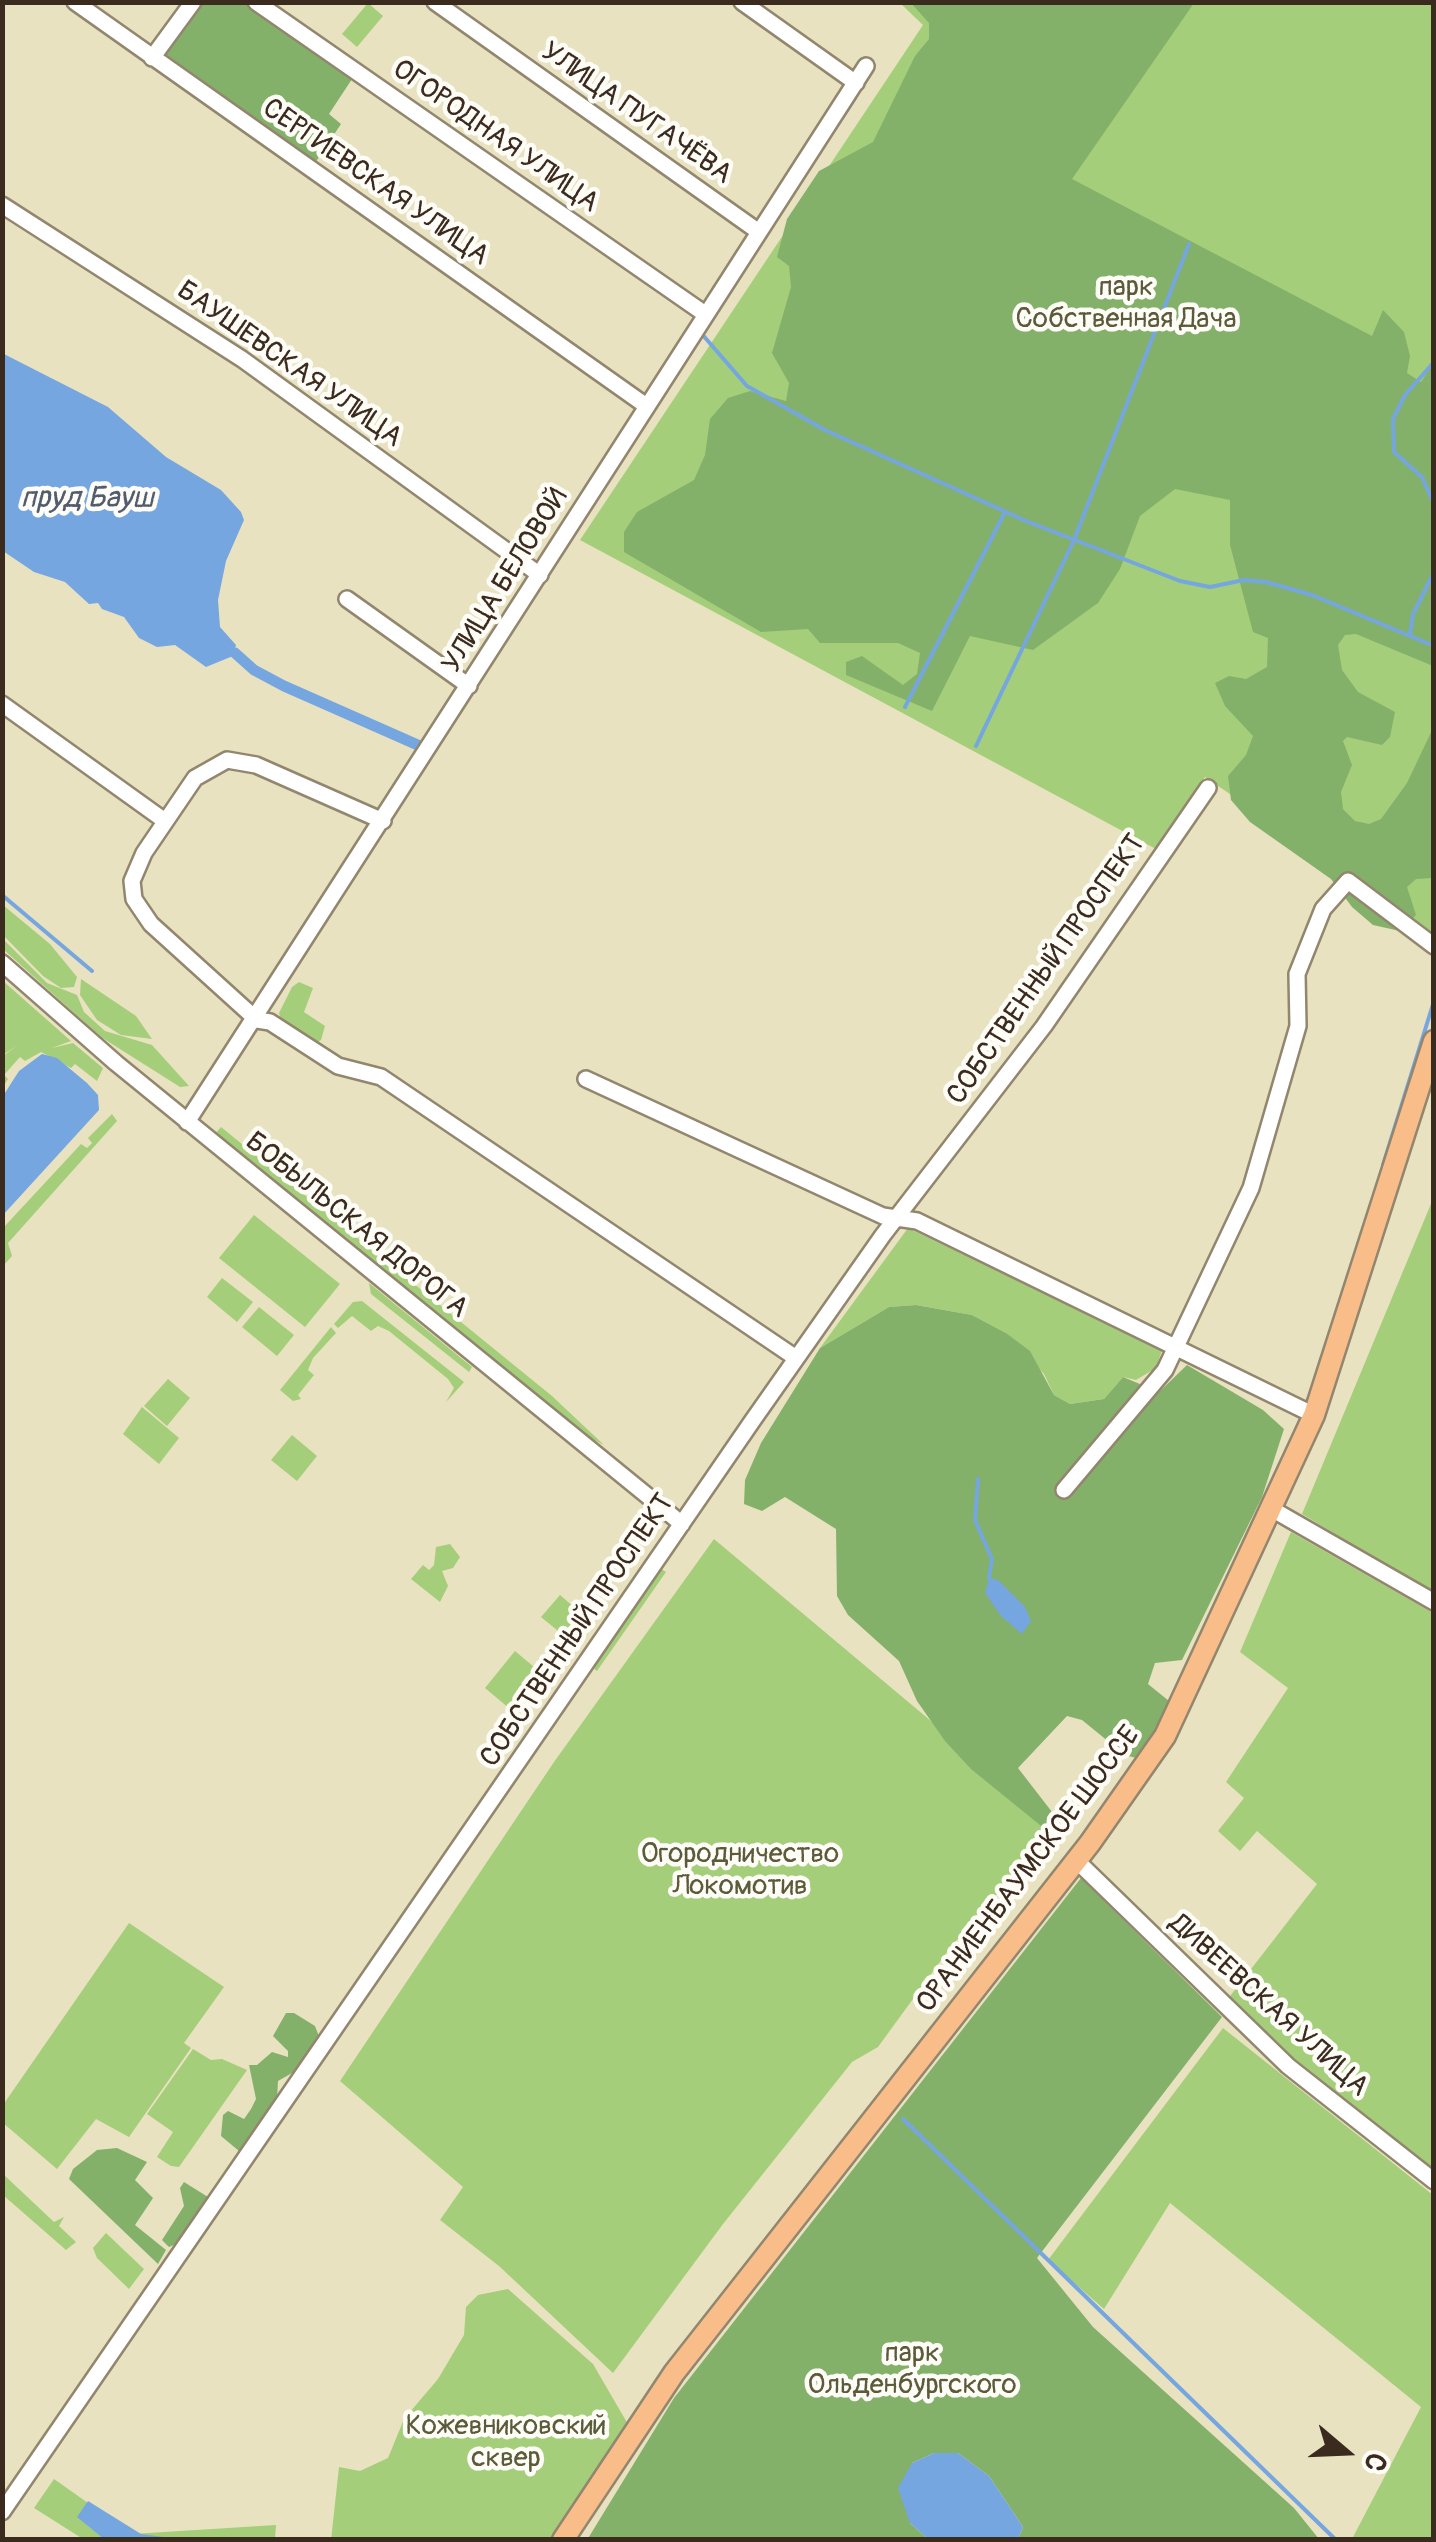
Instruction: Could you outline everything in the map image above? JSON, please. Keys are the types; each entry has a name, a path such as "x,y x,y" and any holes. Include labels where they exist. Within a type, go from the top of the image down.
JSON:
{"main road":[{"name":"ОРАНИЕНБАУМСКОЕ ШОССЕ","path":"564,2540 684,2361 1076,1860 1165,1736 1314,1415 1434,1041"}],"street":[{"name":"СЕРГИЕВСКАЯ УЛИЦА","path":"75,2 645,405"},
{"path":"152,58 193,2"},
{"name":"ОГОРОДНАЯ УЛИЦА","path":"256,2 705,314"},
{"name":"УЛИЦА ПУГАЧЁВА","path":"435,2 759,232"},
{"path":"742,2 856,83"},
{"name":"УЛИЦА БЕЛОВОЙ","path":"187,1122 866,66"},
{"name":"БАУШЕВСКАЯ УЛИЦА","path":"2,205 242,359 540,575"},
{"path":"347,599 470,686"},
{"path":"2,704 166,820"},
{"path":"383,821 256,766 226,760 194,778 135,870 132,890 138,910 256,1020 270,1022 338,1066 381,1077 796,1358"},
{"name":"СОБСТВЕННЫЙ ПРОСПЕКТ","path":"2,2512 796,1358 1044,1026 1208,788"},
{"path":"1064,1490 1165,1370 1251,1188 1298,1026 1297,974 1308,938 1323,909 1348,881 1434,946"},
{"name":"БОБЫЛЬСКАЯ ДОРОГА","path":"2,964 187,1122 682,1524"},
{"path":"586,1079 871,1210 917,1220 1314,1415"},
{"path":"1270,1508 1434,1602"},
{"name":"ДИВЕЕВСКАЯ УЛИЦА","path":"1076,1860 1288,2066 1434,2181"}],"green space":[{"path":"199,3 250,3 354,76 329,114 341,124 315,163 162,55"},
{"path":"368,3 383,16 357,47 342,34"},
{"name":"парк Собственная Дача","path":"900,3 1433,3 1433,933 1205,777 1156,849 580,540 923,25"},
{"name":"парк Собственная Дача","path":"911,3 1194,3 1072,179 1372,336 1383,310 1404,332 1410,356 1407,373 1421,382 1433,363 1433,666 1356,634 1345,635 1338,645 1342,670 1358,692 1395,712 1390,737 1382,745 1347,737 1343,741 1352,765 1341,792 1343,809 1355,821 1369,824 1381,819 1407,783 1433,728 1433,878 1416,879 1407,887 1416,915 1400,931 1373,925 1352,907 1331,879 1250,822 1231,800 1228,776 1246,755 1253,736 1225,706 1215,683 1229,676 1246,679 1267,667 1268,638 1253,632 1230,545 1230,500 1175,489 1140,516 1120,569 1098,603 1033,650 970,636 932,711 846,675 846,662 862,656 903,685 917,674 920,653 898,643 820,643 808,629 761,632 624,552 624,532 637,512 694,480 705,455 710,419 728,398 750,391 786,401 789,383 772,353 791,287 789,266 777,257 787,219 819,171 873,142 915,56 929,39 929,23"},
{"path":"3,905 50,944 77,977 74,987 61,988 43,976 3,935"},
{"path":"3,939 47,983 77,995 84,1012 105,1031 152,1045 189,1086 180,1087 101,1037 3,949"},
{"path":"81,979 136,1016 152,1039 121,1035 97,1020 80,995"},
{"path":"3,981 71,1041 52,1048 73,1043 103,1068 97,1081 75,1064 71,1068 41,1052 25,1061 20,1057 4,1075 8,1079 3,1087 3,1056 18,1045 3,1055"},
{"path":"299,982 313,988 304,1012 325,1026 321,1040 315,1044 281,1019 279,1013 292,987"},
{"path":"112,1114 117,1121 8,1243 12,1256 3,1266 3,1228 81,1144 87,1148 92,1143 88,1138"},
{"path":"221,1127 552,1396 604,1445 582,1434 214,1135"},
{"path":"1433,1199 1433,1593 1302,1514"},
{"path":"254,1215 340,1284 305,1327 219,1258"},
{"path":"908,1228 1162,1350 1156,1368 1136,1380 1123,1377 1104,1399 1070,1404 1054,1395 1044,1374 1006,1333 972,1315 916,1305 889,1307 820,1348"},
{"path":"222,1278 253,1302 237,1322 207,1297"},
{"path":"369,1283 472,1367 469,1372 371,1294"},
{"path":"362,1301 464,1382 446,1402 454,1388 448,1379 389,1331 378,1326 371,1331 352,1316 338,1328 334,1324 353,1302"},
{"path":"916,1305 972,1315 1006,1333 1030,1351 1054,1395 1070,1404 1104,1399 1123,1377 1159,1392 1187,1365 1263,1410 1284,1429 1262,1497 1182,1660 1155,1663 1148,1684 1169,1701 1140,1759 1125,1755 1082,1720 1067,1716 1018,1768 1059,1821 1051,1834 971,1769 945,1741 917,1701 899,1661 848,1615 837,1596 836,1529 785,1497 762,1511 744,1504 745,1480 761,1443 820,1348 889,1307"},
{"path":"259,1307 294,1335 277,1356 242,1327"},
{"path":"331,1327 336,1333 313,1358 308,1370 314,1375 298,1395 301,1399 293,1401 280,1390"},
{"path":"168,1379 190,1398 167,1426 144,1406"},
{"path":"142,1407 179,1438 159,1464 123,1434"},
{"path":"292,1435 317,1456 297,1481 271,1460"},
{"path":"1291,1532 1433,1613 1433,2175 1286,2056 1227,2000 1317,1884 1257,1831 1240,1851 1218,1831 1244,1798 1226,1782 1288,1688 1240,1652"},
{"name":"Огородничество Локомотив","path":"714,1539 1049,1820 1047,1831 1018,1870 950,1948 878,2047 852,2062 723,2224 613,2373 499,2266 440,2220 463,2187 340,2081 554,1762"},
{"path":"450,1544 460,1557 453,1568 442,1571 448,1586 440,1602 411,1579 423,1565 429,1570 434,1565 436,1547"},
{"path":"661,1569 666,1572 597,1671 593,1668"},
{"path":"560,1595 581,1613 563,1635 541,1617"},
{"path":"515,1651 540,1672 510,1709 485,1688"},
{"name":"парк Ольденбургского","path":"1081,1878 1222,2017 1037,2258 1093,2327 1294,2508 1319,2539 1018,2539 1023,2527 989,2476 958,2453 934,2453 912,2463 910,2523 928,2539 587,2540 674,2398"},
{"path":"129,1923 224,1987 184,2043 191,2048 129,2137 96,2119 57,2169 3,2123 3,2105"},
{"path":"286,2013 294,2013 315,2026 320,2039 299,2069 278,2081 277,2100 239,2151 221,2136 223,2115 228,2111 244,2119 251,2109 256,2099 249,2065 257,2065 272,2052 288,2057 288,2051 273,2036"},
{"path":"1223,2028 1433,2195 1433,2539 1352,2539 1421,2407 1170,2203 1104,2309 1048,2260"},
{"path":"193,2049 211,2060 222,2059 247,2070 179,2167 171,2166 157,2157 173,2132 147,2114"},
{"path":"117,2148 147,2162 135,2180 153,2198 135,2225 166,2250 158,2264 69,2179 73,2169 97,2150"},
{"path":"3,2174 54,2222 64,2217 59,2226 76,2242 66,2250 3,2195"},
{"path":"184,2182 208,2197 176,2244 169,2247 162,2240 184,2206 180,2188"},
{"path":"106,2233 144,2269 129,2289 97,2258 93,2248"},
{"name":"Кожевниковский сквер","path":"508,2289 593,2364 629,2426 579,2504 553,2539 331,2540 339,2467 360,2471 388,2458 404,2419 438,2379 464,2335 466,2307 478,2295"},
{"path":"54,2479 132,2534 276,2525 275,2539 83,2539 34,2508"}],"water":[{"name":"пруд Бауш","path":"2,353 108,407 166,457 221,490 241,512 244,520 226,561 218,600 220,627 236,645 233,656 206,667 175,645 157,647 139,638 124,617 102,609 98,603 89,604 65,582 34,572 3,551"},
{"path":"42,1054 57,1058 87,1083 98,1095 99,1110 3,1215 3,1096 19,1071"},
{"path":"989,1578 998,1580 1025,1607 1031,1621 1022,1634 1001,1616 985,1593"},
{"path":"934,2453 958,2453 989,2476 1023,2527 1018,2539 928,2539 910,2523 898,2488 912,2463"},
{"path":"88,2501 141,2534 178,2539 104,2539 77,2517"}],"waterway":[{"path":"838,124 855,98"},
{"path":"976,746 1074,540 1189,244"},
{"path":"701,333 747,386 825,430 1026,521 1180,581 1210,587 1244,580 1266,582 1312,595 1434,646"},
{"path":"1434,362 1405,395 1393,419 1394,452 1422,477 1434,504"},
{"path":"905,707 1005,512"},
{"path":"1410,635 1413,614 1434,572"},
{"path":"235,653 254,670 284,686 420,746"},
{"path":"2,895 92,971"},
{"path":"1383,1165 1434,1001"},
{"path":"978,1479 975,1520 992,1559 989,1578"},
{"path":"903,2119 1336,2540"}]}
